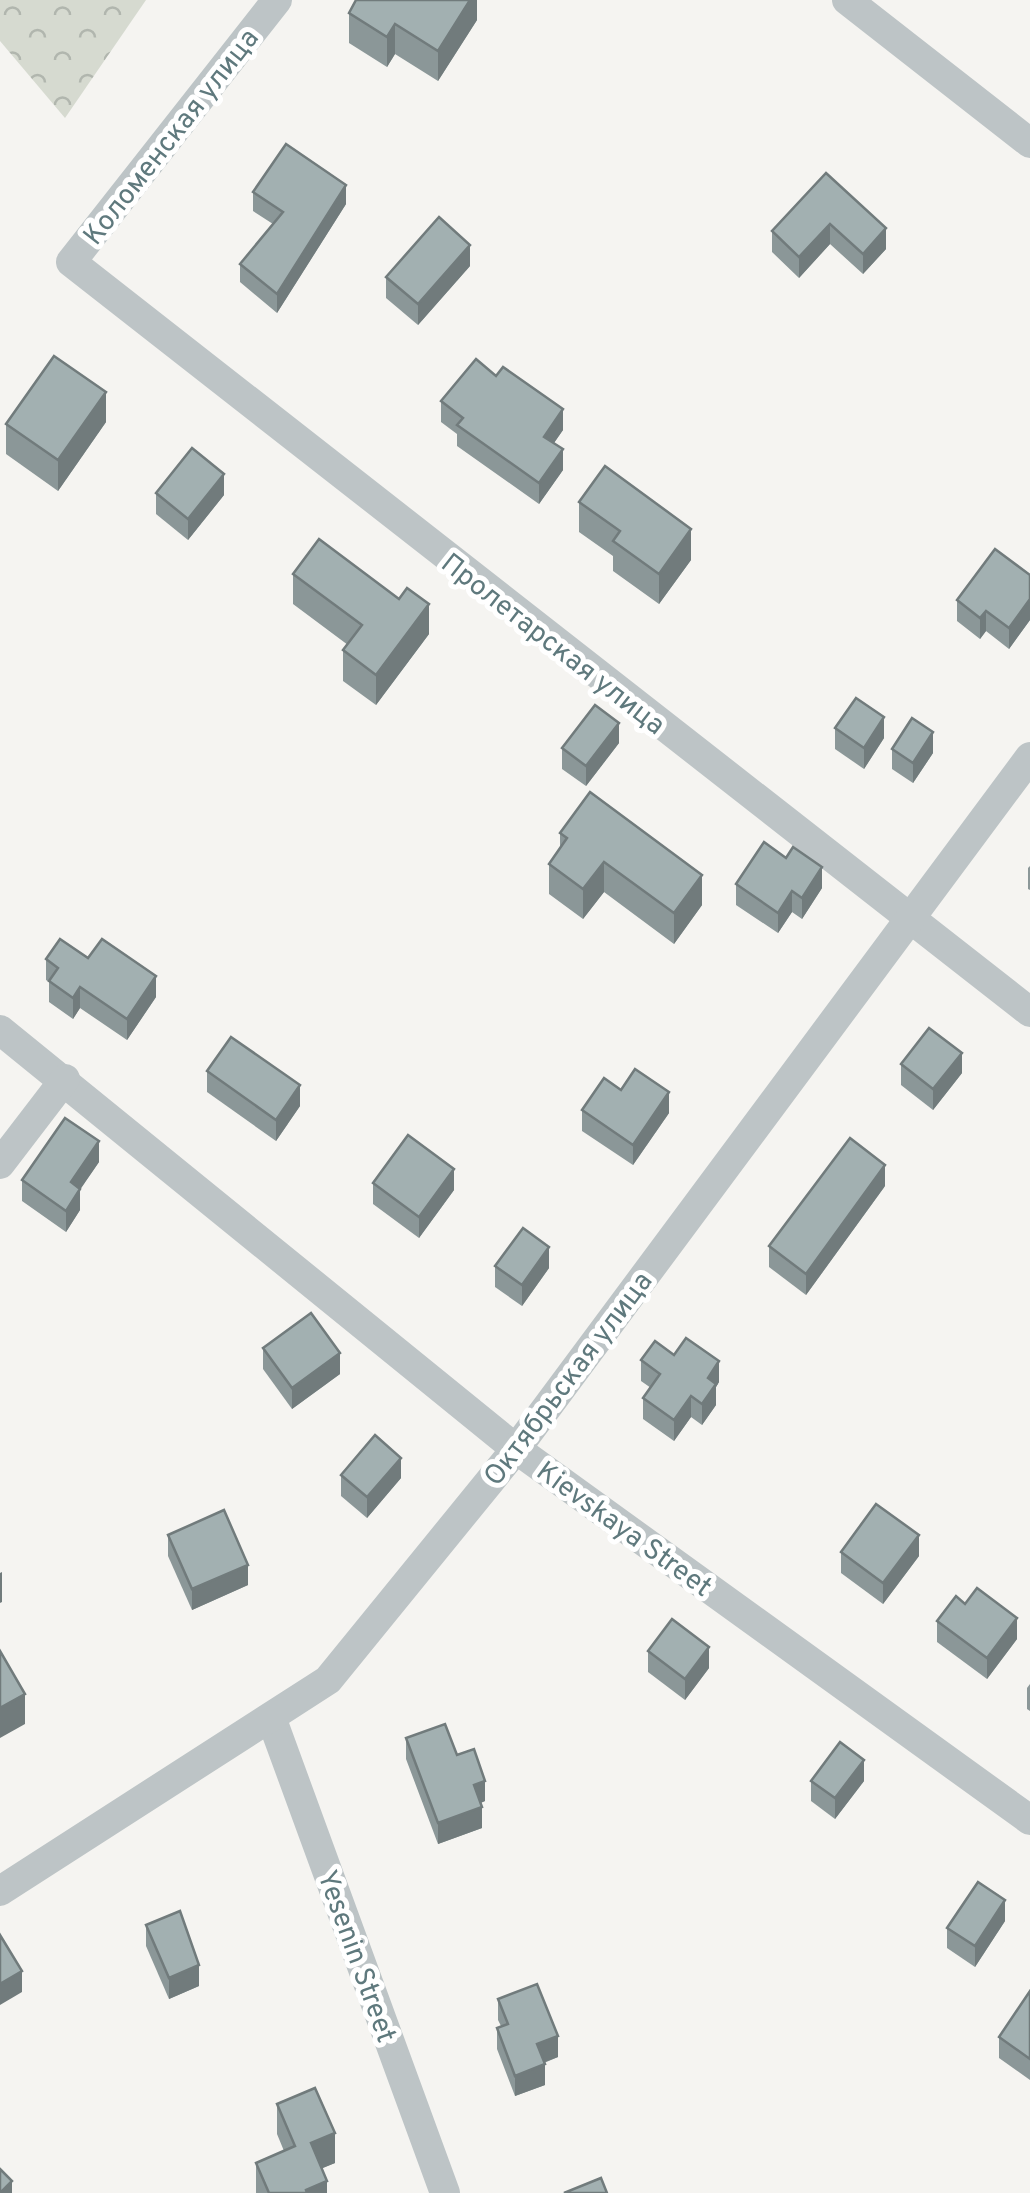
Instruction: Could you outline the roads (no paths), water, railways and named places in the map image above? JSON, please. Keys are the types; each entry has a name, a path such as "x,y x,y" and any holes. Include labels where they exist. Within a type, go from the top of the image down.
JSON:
{"street":[{"name":"Коломенская улица","path":"81,270 71,262 276,0"},
{"path":"848,0 1030,143"},
{"name":"Пролетарская улица","path":"81,270 906,920 1030,1012"},
{"name":"Октябрьская улица","path":"0,1891 222,1746 272,1720 328,1680 516,1449 1030,757"},
{"name":"Kievskaya Street","path":"0,1030 516,1449 1030,1820"},
{"path":"0,1164 65,1080"},
{"name":"Yesenin Street","path":"272,1720 444,2193"}]}
